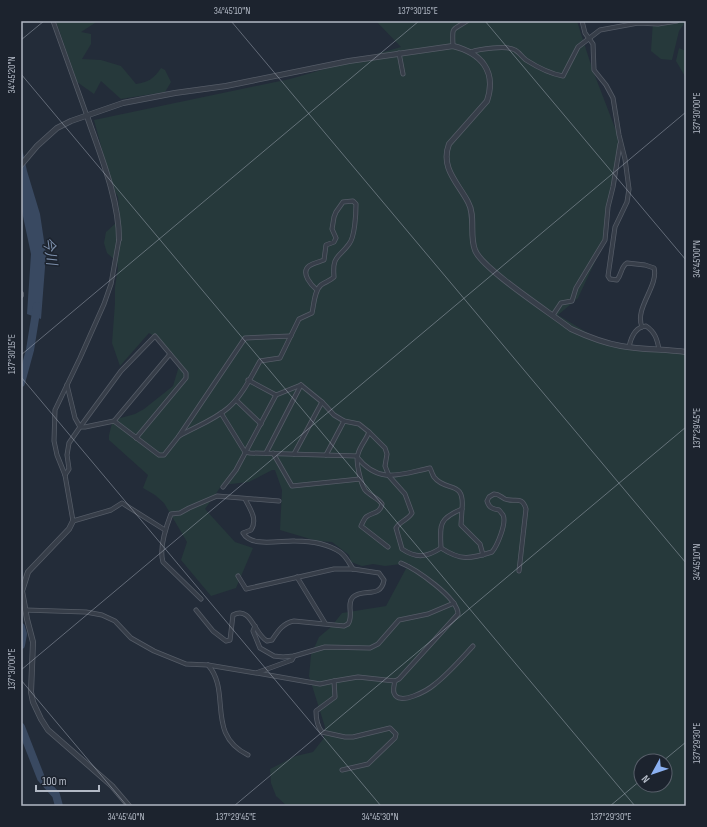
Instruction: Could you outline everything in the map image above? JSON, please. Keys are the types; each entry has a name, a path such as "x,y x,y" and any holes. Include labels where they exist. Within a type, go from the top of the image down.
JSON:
{"street":[{"path":"53,21 87,116 115,203 119,223 119,238 111,284 104,304 55,410 54,441 65,475 73,521 69,529 28,572 22,591 33,642 31,692 33,702 48,730 112,786 129,806"},
{"path":"452,46 452,32 454,28 467,21"},
{"path":"582,21 585,33 593,44 594,70 606,85 613,98 620,140 625,159 628,189 626,202 615,227 608,276 617,280 621,274 623,265 627,262 654,268 654,279 641,316 640,323 642,327"},
{"path":"471,52 502,48 515,50 526,60 556,75 563,76 578,47 600,30 638,23 658,24 677,21"},
{"path":"21,165 52,132 71,121 123,103 175,93 226,86 349,61 452,46 463,48 480,58 489,75 490,93 487,101 480,111 449,144 446,152 448,169 471,209 472,239 475,251 482,261 509,283 571,329 579,333 601,341 629,347 686,352"},
{"path":"399,53 403,74"},
{"path":"553,315 561,303 572,301 576,288 605,240 608,207 613,187 620,140"},
{"path":"179,436 221,413 236,400 260,361 280,358 299,319 312,313 317,290 320,286 334,277 334,268 337,256 350,244 355,225 356,204 353,201 344,202 336,212 332,229 336,238 334,242 326,245 324,260 307,268 306,275 310,285 317,290"},
{"path":"629,347 632,335 642,327 646,326 653,331 656,336 659,349"},
{"path":"65,475 69,469 67,455 69,443 121,371 155,336 186,373 186,378 136,438"},
{"path":"114,421 159,455 164,455 179,436 245,338 291,336"},
{"path":"80,427 114,421 170,354"},
{"path":"248,380 276,395"},
{"path":"223,487 233,474 276,395 301,384"},
{"path":"301,384 322,402 334,415 344,420 359,424 370,432 385,448 385,466 389,476 405,494 412,513 410,517 398,524 396,528 402,548 406,552 424,556 432,554 441,548"},
{"path":"266,453 301,384"},
{"path":"67,385 75,418 80,427"},
{"path":"236,400 261,424"},
{"path":"294,454 322,402"},
{"path":"221,413 245,452 357,456 373,472 389,476 430,468 434,476 442,483 455,487 460,492 463,499 461,525 480,544 483,555"},
{"path":"326,455 344,420"},
{"path":"370,432 357,456 360,479 362,486 367,492 379,500 382,504 381,509 366,517 361,526 388,547"},
{"path":"273,453 292,486 360,479"},
{"path":"441,548 457,557 464,558 492,552 495,548 504,521 504,516 499,510 493,509 489,505 487,501 489,497 494,494 499,494 506,499 520,500 525,504 526,509 519,571"},
{"path":"201,599 163,562 161,557 165,530 171,514 180,513 217,496 279,501"},
{"path":"245,499 255,521 251,530 243,533 247,538 259,542 295,540 319,543 339,552 346,558 353,569"},
{"path":"73,521 111,510 122,503 165,530"},
{"path":"441,548 440,526 451,514 462,509"},
{"path":"25,610 86,612 102,615 115,622 130,638 154,651 186,664 208,665 320,684 358,677 395,681 405,673 458,614 458,610 454,603 412,567 401,563"},
{"path":"196,610 213,631 226,641 230,640 232,618 234,614 238,613 246,614 262,638 267,641 272,640 279,629 288,622 325,623 344,626 348,624 350,618 350,602 353,597 376,591 383,585 384,580 380,572 353,569 334,569 246,588 238,576"},
{"path":"297,577 325,623"},
{"path":"255,626 253,631 260,648 274,656 294,656 325,647 370,648 374,647 399,620 428,614 454,603"},
{"path":"395,681 393,691 395,695 401,699 409,698 435,685 473,646"},
{"path":"256,673 292,660 294,656"},
{"path":"208,665 215,675 224,728 227,737 232,745 248,756"},
{"path":"334,681 335,697 316,711 318,728 322,732 352,737 390,728 396,734 395,738 368,764 342,770"}],"shaded area":[{"path":"56,21 98,21 81,32 91,34 91,44 82,59 101,60 121,66 136,84 150,79 156,75 161,68 165,70 171,82 165,92 121,99 101,81 94,94 77,82"},
{"path":"376,21 577,21 592,68 620,141 605,240 578,298 558,315 601,341 686,353 686,806 287,806 276,796 271,783 270,769 296,756 313,752 324,738 325,727 309,676 311,655 319,637 331,627 342,613 386,606 409,563 385,566 373,564 362,566 351,562 349,555 332,542 317,541 280,530 282,490 275,470 272,470 249,482 222,485 205,509 235,542 253,548 236,588 211,596 181,560 187,542 164,503 155,495 143,488 148,475 109,440 112,423 117,419 135,414 144,409 173,386 179,366 157,338 149,333 120,366 112,343 115,287 118,268 117,262 107,253 104,243 106,232 117,222 117,214 119,209 118,197 112,186 94,120 290,79 401,47"},
{"path":"653,21 686,21 679,31 672,60 661,59 651,51"},
{"path":"679,48 686,51 686,78 676,61"}],"water":[{"path":"21,144 27,171 40,214 46,254 41,319 27,314 31,254 21,207"}],"waterway":[{"name":"今川","path":"21,383 30,350 37,306"},
{"path":"21,627 23,634 21,645"},
{"path":"21,727 41,778 56,795 59,806"}]}
